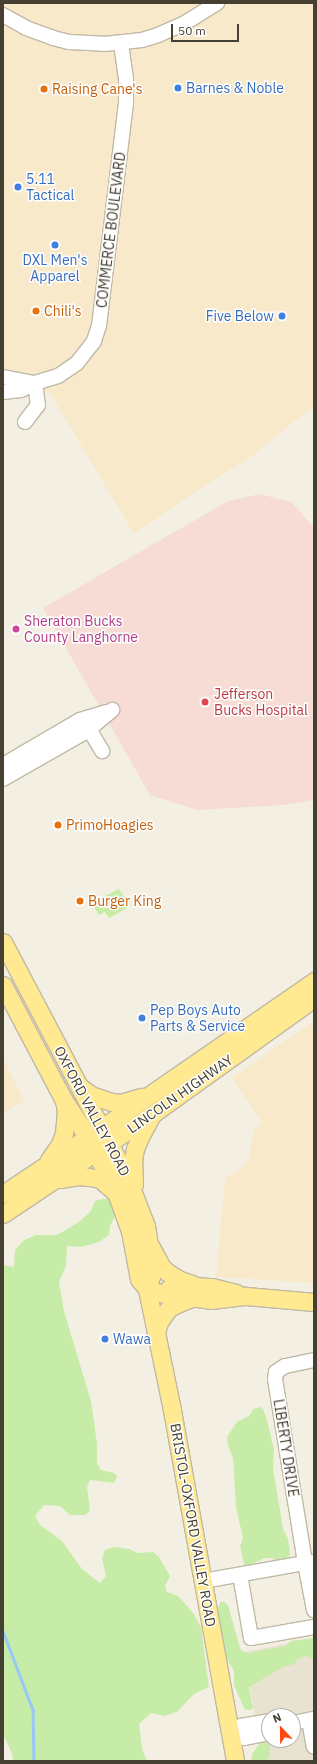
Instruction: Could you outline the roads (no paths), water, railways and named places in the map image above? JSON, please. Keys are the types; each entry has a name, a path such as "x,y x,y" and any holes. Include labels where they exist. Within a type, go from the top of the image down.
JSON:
{"main road":[{"name":"OXFORD VALLEY ROAD","path":"3,942 79,1085 127,1197 150,1244 151,1276 147,1289"},
{"name":"LINCOLN HIGHWAY","path":"3,1214 54,1180 102,1141 156,1091 314,981"},
{"name":"OXFORD VALLEY ROAD","path":"3,985 63,1099 87,1138 102,1141"},
{"name":"LINCOLN HIGHWAY","path":"102,1141 154,1113 314,998"},
{"path":"79,1085 91,1096 111,1102 130,1101 156,1091"},
{"path":"44,1166 55,1152 64,1133 66,1111 63,1099"},
{"path":"54,1180 79,1176 100,1180 127,1197 133,1173 135,1149 154,1113"},
{"path":"3,1194 87,1138"},
{"name":"OXFORD VALLEY ROAD","path":"127,1197 130,1231 139,1279 147,1289"},
{"path":"150,1244 161,1266 167,1272 180,1280 194,1292 211,1300 246,1296 314,1302"},
{"path":"147,1289 160,1293 178,1295 194,1292"},
{"name":"BRISTOL-OXFORD VALLEY ROAD","path":"147,1289 203,1581 235,1761"},
{"path":"156,1333 159,1322 168,1309 194,1292"}],"street":[{"path":"3,15 26,28 53,38 87,44 121,43 142,40 173,29 217,3"},
{"name":"COMMERCE BOULEVARD","path":"3,392 14,392 35,383 58,376 77,363 94,340 99,326 126,103 126,79 121,43"},
{"name":"COMMERCE BOULEVARD","path":"3,377 35,383"},
{"path":"25,422 38,405 35,383"},
{"path":"3,765 80,720 112,710 89,729 3,779"},
{"path":"89,729 102,751"},
{"name":"LIBERTY DRIVE","path":"314,1360 285,1366 276,1372 275,1379 310,1563 314,1610"},
{"path":"203,1581 310,1563"},
{"path":"240,1575 251,1638 314,1628"},
{"path":"301,1721 311,1719 314,1747"},
{"path":"231,1736 241,1726 261,1722"},
{"path":"231,1736 245,1738 261,1735"}],"waterway":[{"path":"3,1631 33,1710 34,1761"}],"place":[{"name":"Barnes & Noble","path":"178,88"},
{"name":"Raising Cane's","path":"44,89"},
{"name":"5.11 Tactical","path":"18,187"},
{"name":"DXL Men's Apparel","path":"55,245"},
{"name":"Chili's","path":"36,311"},
{"name":"Five Below","path":"282,316"},
{"name":"Sheraton Bucks County Langhorne","path":"16,629"},
{"name":"Jefferson Bucks Hospital","path":"205,702"},
{"name":"PrimoHoagies","path":"58,825"},
{"name":"Burger King","path":"80,901"},
{"name":"Pep Boys Auto Parts & Service","path":"142,1018"},
{"name":"Wawa","path":"105,1339"}]}
